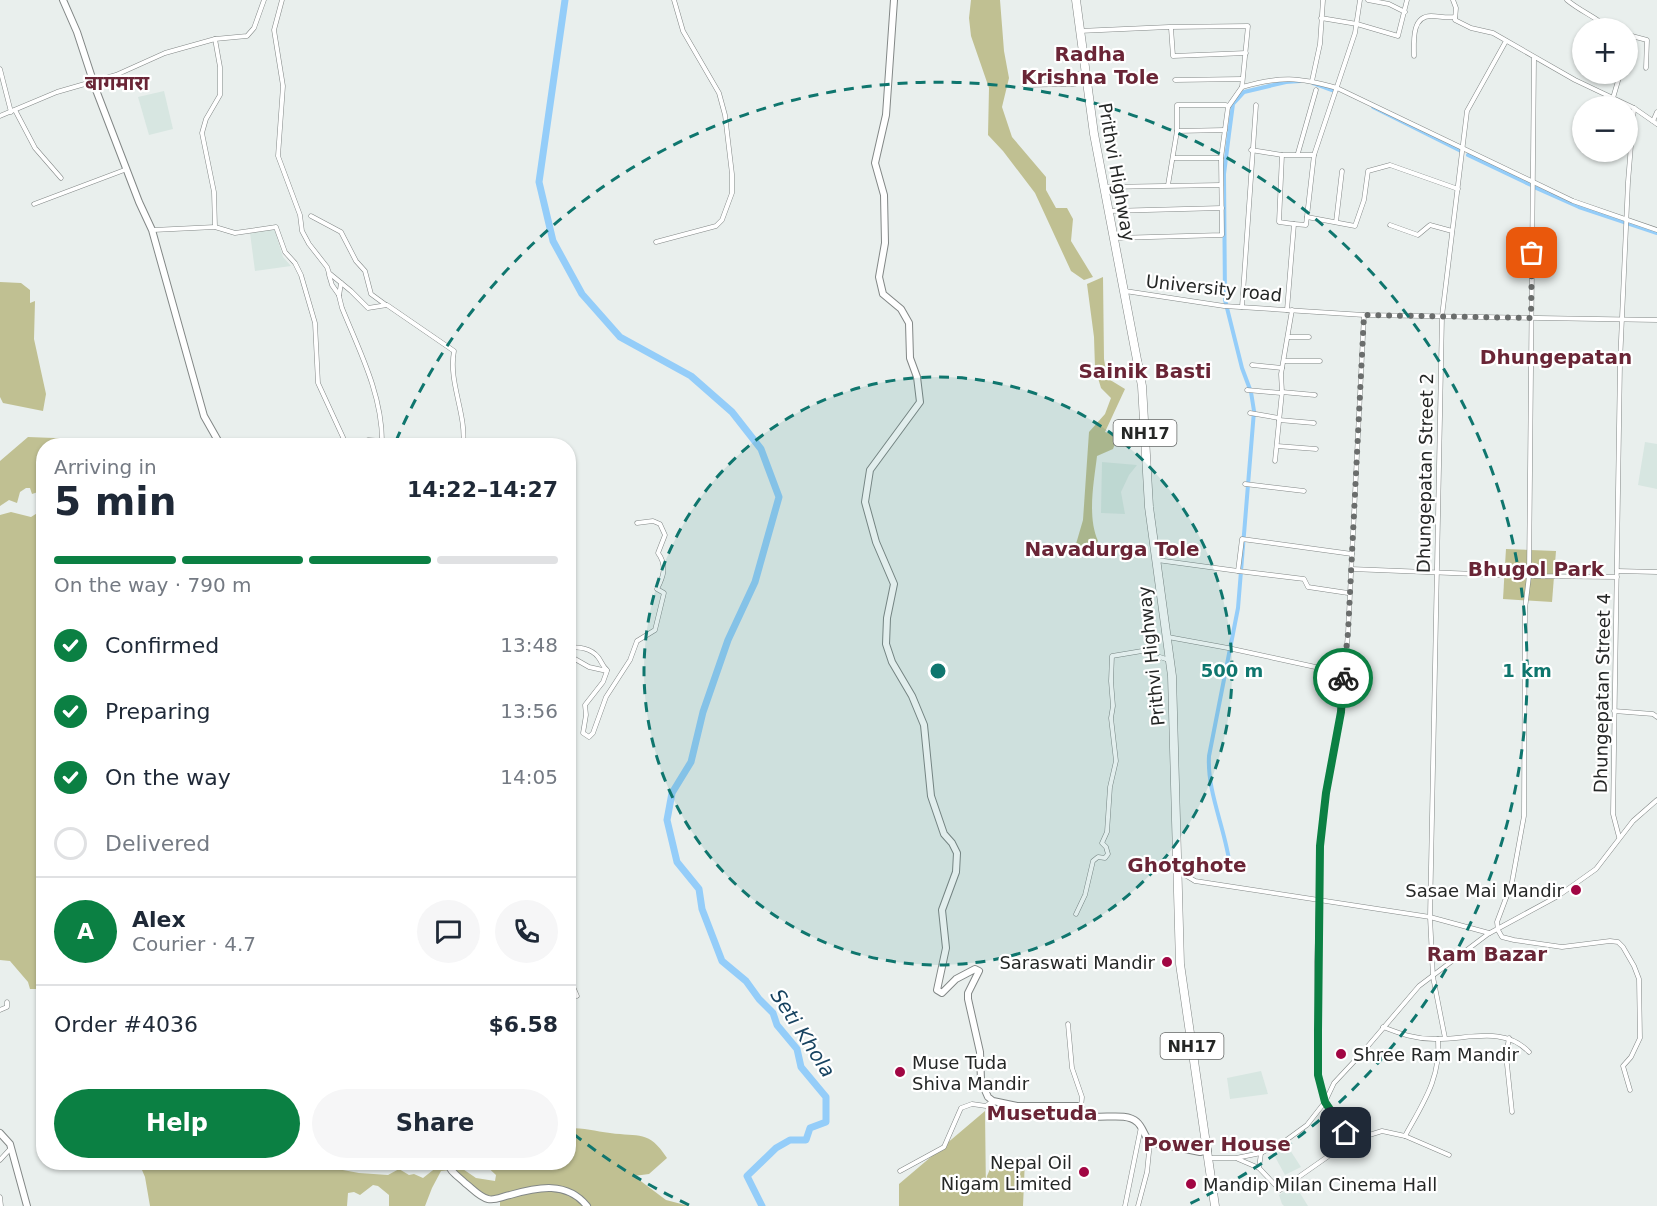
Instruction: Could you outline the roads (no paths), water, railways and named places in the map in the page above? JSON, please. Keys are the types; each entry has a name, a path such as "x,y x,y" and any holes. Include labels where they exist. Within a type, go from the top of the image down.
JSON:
{"highway":[{"name":"Prithvi Highway","path":"1076,0 1104,188 1142,386 1147,487 1170,660 1180,964 1215,1206"}],"street":[{"path":"63,0 77,32 139,202 152,230 204,416 216,438"},
{"path":"0,116 57,92 116,75 165,53 215,39 247,36 252,33 264,0"},
{"path":"282,0 274,30 283,86 278,156 300,214 302,231 327,267 332,285 339,296 371,378 382,423 382,438"},
{"path":"656,242 716,226 722,220 732,192 732,174 722,100 683,32 674,0"},
{"path":"894,0 886,115 875,163 884,195 885,243 879,277 883,294 901,309 909,323 910,358 917,377 920,402 870,470 866,502 876,542 894,584 887,618 886,644 892,662 912,696 924,725 931,796 944,834 957,853 956,872 942,910 946,948 937,989 939,993 942,993 959,977 975,969 979,971 968,993 968,999 980,1052 981,1082 988,1097 993,1101 1017,1106 1078,1106 1089,1116 1132,1118 1141,1126 1150,1142 1147,1172 1138,1206"},
{"path":"1312,81 1320,44 1323,0"},
{"path":"1282,154 1279,222 1306,225 1314,155 1357,24 1360,0"},
{"path":"1368,0 1389,4 1405,12"},
{"path":"1321,18 1357,24 1398,36 1407,0"},
{"path":"1453,0 1456,8 1455,17 1459,23 1493,33 1534,58 1609,96"},
{"path":"1567,0 1576,8 1595,18"},
{"path":"1414,56 1414,33 1418,22 1424,17 1431,16 1445,19 1455,17"},
{"path":"1079,31 1248,26 1242,87 1228,107 1221,158 1222,235 1113,238"},
{"path":"1171,28 1173,56 1246,53"},
{"path":"1638,37 1647,40 1646,68"},
{"path":"215,39 220,67 220,95 206,119 202,133 214,192 215,227"},
{"name":"Dhungepatan Street 2","path":"1445,1038 1433,977 1430,917 1442,316 1467,111 1506,41"},
{"path":"1534,58 1529,576 1525,609 1524,816 1512,882 1497,922 1502,937 1562,947 1610,941 1618,942 1623,947 1639,980 1640,1038 1631,1057 1623,1066 1630,1090"},
{"path":"0,69 13,111 35,148 61,178"},
{"path":"1024,85 1075,84 1076,75 1085,72"},
{"path":"1242,87 1280,79 1298,78 1335,87 1356,95 1573,201 1626,222 1657,230"},
{"path":"1175,80 1242,79"},
{"path":"1298,153 1316,90"},
{"path":"1168,185 1177,130 1177,105 1226,105 1228,107"},
{"path":"1242,307 1251,150 1256,105"},
{"path":"1638,111 1655,122 1657,112"},
{"path":"1177,130 1225,130"},
{"path":"1251,150 1314,155"},
{"path":"1173,158 1221,158"},
{"name":"Dhungepatan Street 4","path":"1619,837 1614,814 1614,711 1622,320 1630,162"},
{"path":"1307,217 1356,226 1364,200 1368,171 1390,165 1458,189"},
{"path":"34,204 127,169"},
{"path":"1336,222 1342,171"},
{"path":"1104,188 1221,185"},
{"path":"1108,211 1222,208"},
{"path":"311,216 341,232 356,261 365,271 371,294 454,351 452,372 459,396 462,438"},
{"path":"1275,461 1282,368 1288,337 1294,224"},
{"path":"1390,225 1418,235 1430,225 1452,231"},
{"path":"152,230 215,227 235,233 276,227 285,252 295,263 301,275 315,323 318,383 343,438"},
{"path":"328,273 368,308 387,305"},
{"path":"339,296 342,284"},
{"name":"University road","path":"1123,291 1224,306 1364,315 1657,320"},
{"path":"1350,1141 1325,1102 1318,1075 1318,901 1322,825 1341,712 1348,633 1364,315"},
{"path":"1288,337 1309,337"},
{"path":"1284,361 1320,361"},
{"path":"1252,365 1282,368"},
{"path":"1247,390 1316,395"},
{"path":"1250,413 1314,423"},
{"path":"1277,446 1316,449"},
{"path":"1245,484 1304,491"},
{"path":"607,671 603,682 585,705 583,733 589,737 593,733 606,697 630,660 637,642 655,630 664,593 657,589 663,578 664,568 658,553 665,535 660,524 653,521 637,523"},
{"path":"1239,571 1242,539 1352,554"},
{"path":"1156,560 1304,579 1308,587 1349,593"},
{"path":"1351,569 1617,577"},
{"path":"1617,571 1657,572"},
{"path":"1167,637 1343,673"},
{"path":"576,648 588,649 598,657 607,671"},
{"path":"1076,914 1084,895 1093,861 1098,857 1105,858 1108,854 1102,843 1107,832 1110,787 1116,761 1111,718 1113,706 1112,656 1148,650 1159,659 1160,657 1170,660"},
{"path":"576,659 607,671"},
{"path":"1614,711 1653,714 1657,717"},
{"path":"1236,1158 1261,1154 1285,1141 1307,1125 1325,1102 1334,1083 1406,999 1489,934 1558,896 1596,869 1619,837 1657,800"},
{"path":"1177,870 1195,881 1430,917 1489,934"},
{"path":"576,992 578,996"},
{"path":"0,1010 7,1007 7,1002"},
{"path":"1068,1024 1072,1068 1082,1097 1081,1108"},
{"path":"1383,1027 1416,1038 1438,1040 1486,1036 1509,1038 1521,1044 1529,1052"},
{"path":"1509,1038 1506,1055 1512,1112"},
{"path":"1405,1136 1435,1079 1439,1057 1438,1040"},
{"path":"900,1171 944,1147 961,1108 972,1104 986,1106 993,1101"},
{"path":"1125,1206 1141,1126"},
{"path":"1150,1142 1236,1158 1258,1168 1280,1190 1350,1141 1382,1131 1405,1136 1449,1155"},
{"path":"0,1133 11,1148 14,1166 27,1206"},
{"path":"0,1160 11,1148"},
{"path":"1258,1168 1261,1154"},
{"path":"451,1170 488,1199 558,1188 576,1194 587,1206"},
{"path":"0,1197 1,1206"}],"waterway":[{"name":"Seti Khola","path":"565,0 539,182 553,241 582,294 620,337 691,376 732,412 761,449 779,497 755,582 728,640 703,712 691,762 672,793 667,820 677,862 699,889 702,909 722,961 746,981 773,1013 777,1025 797,1049 801,1067 826,1097 826,1122 810,1128 806,1140 790,1140 776,1148 747,1176 762,1206"},
{"path":"1229,860 1213,795 1209,756 1238,608 1254,411 1251,392 1242,368 1225,300 1224,174 1233,104 1244,92 1300,81"},
{"path":"1313,83 1332,90"},
{"path":"1373,107 1461,151"},
{"path":"1468,155 1531,185"},
{"path":"1534,187 1579,207 1657,233"}],"place":[{"name":"Sasae Mai Mandir","path":"1576,890"},
{"name":"Saraswati Mandir","path":"1167,962"},
{"name":"Shree Ram Mandir","path":"1341,1054"},
{"name":"Muse Tuda Shiva Mandir","path":"900,1072"},
{"name":"Nepal Oil Nigam Limited","path":"1084,1172"},
{"name":"Mandip Milan Cinema Hall","path":"1191,1184"}],"district":[{"name":"Radha Krishna Tole","path":"1090,66"},
{"name":"बागमारा","path":"117,83"},
{"name":"Dhungepatan","path":"1556,357"},
{"name":"Sainik Basti","path":"1145,371"},
{"name":"Navadurga Tole","path":"1112,549"},
{"name":"Bhugol Park","path":"1536,569"},
{"name":"Ghotghote","path":"1187,865"},
{"name":"Ram Bazar","path":"1487,954"},
{"name":"Musetuda","path":"1042,1113"},
{"name":"Power House","path":"1217,1144"}]}
